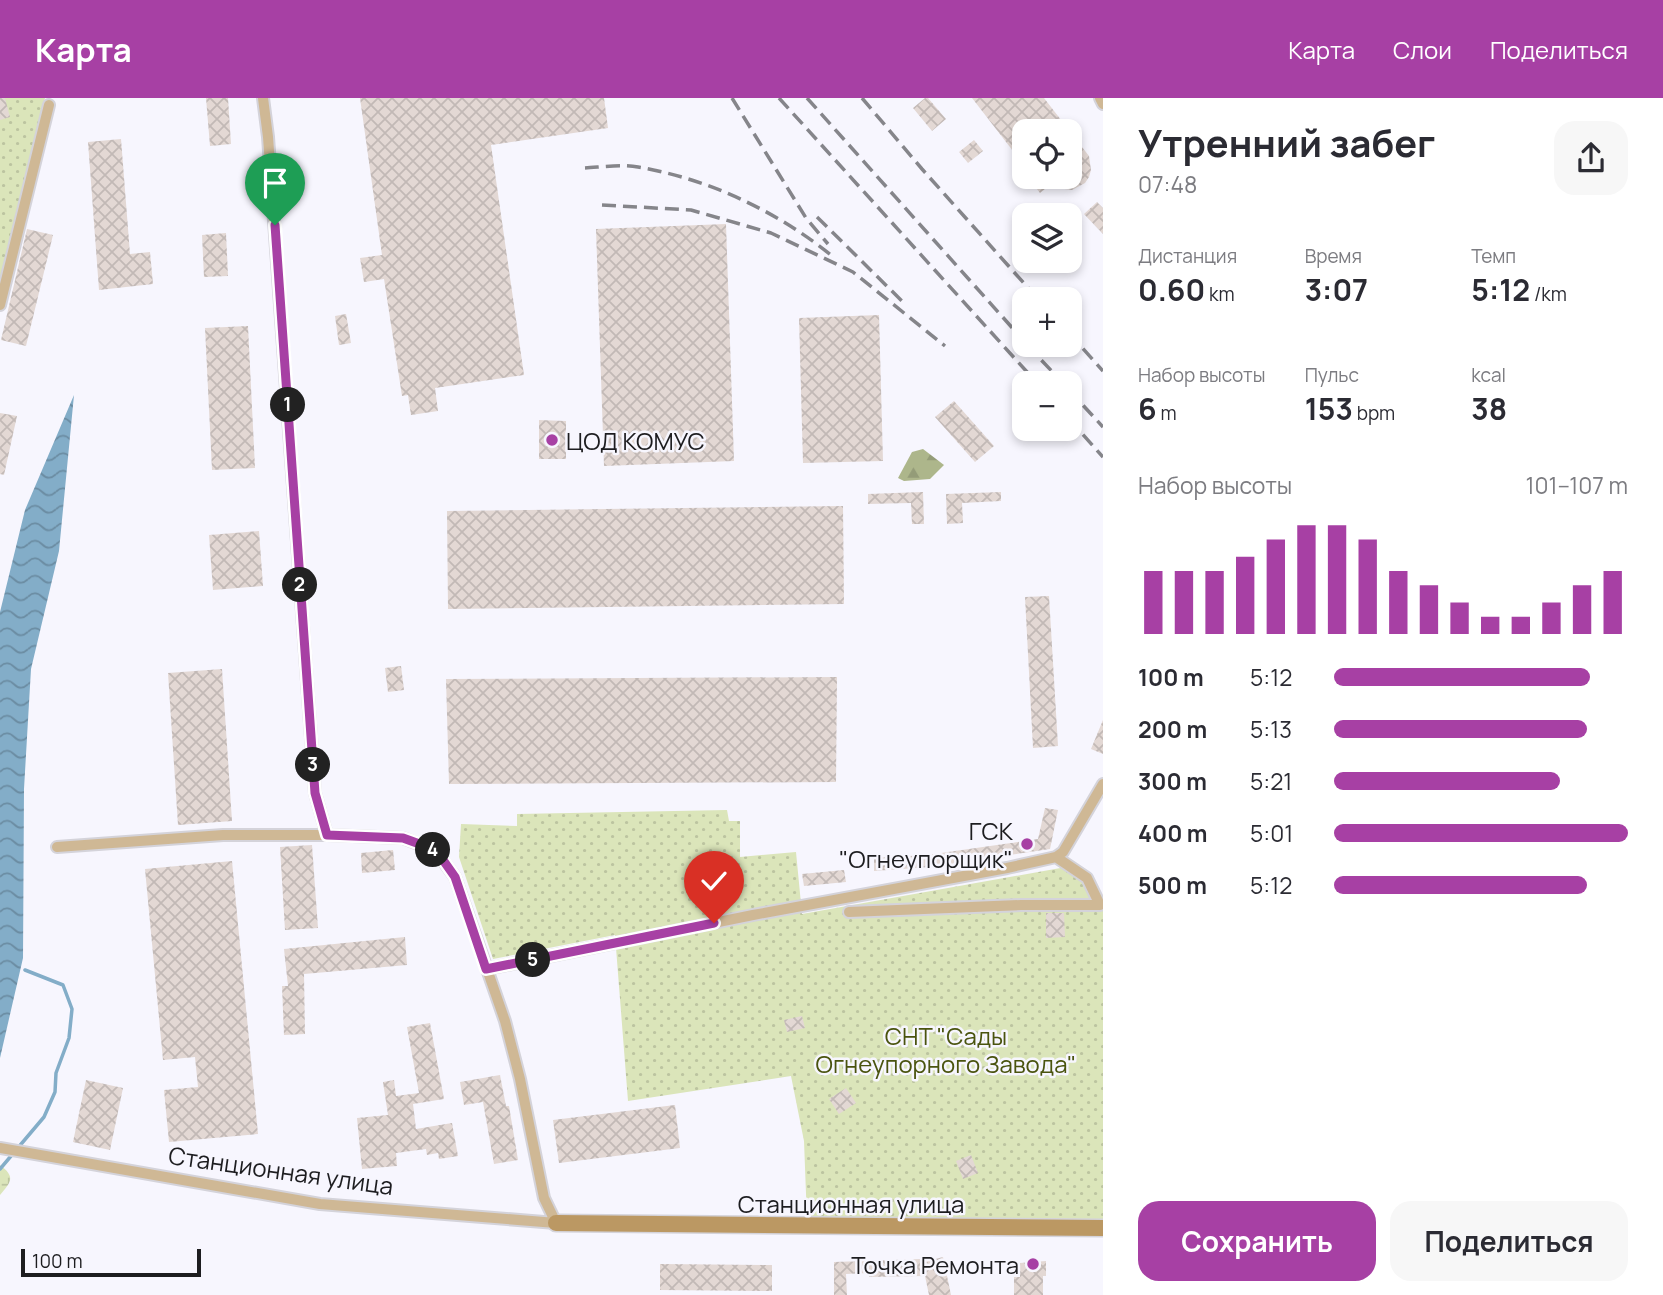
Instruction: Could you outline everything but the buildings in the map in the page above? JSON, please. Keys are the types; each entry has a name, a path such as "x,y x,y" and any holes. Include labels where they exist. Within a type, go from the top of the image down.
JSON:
{"street":[{"path":"263,98 269,150 315,793 327,835"},
{"path":"1100,98 1103,104"},
{"path":"0,305 49,105"},
{"path":"486,969 740,918 1007,869 1056,857 1063,852 1103,784"},
{"path":"57,847 223,835 327,835 403,838 436,850 455,877 505,1021 520,1079 544,1198 556,1223"},
{"path":"849,912 1021,905 1100,905 1087,878 1056,857"},
{"name":"Станционная улица","path":"0,1148 320,1203 556,1223 1103,1228"}],"green space":[{"path":"0,98 45,98 0,281"},
{"path":"923,449 944,465 930,479 904,481 898,478 912,452"},
{"name":"СНТ \"Сады Огнеупорного Завода\"","path":"727,810 729,821 740,821 740,857 796,852 802,914 1066,867 1103,899 1103,1221 807,1220 804,1141 791,1076 628,1101 615,935 493,959 459,857 461,824 517,826 517,814"},
{"path":"0,1165 10,1176 10,1180 0,1195"}],"water":[{"path":"74,395 59,551 31,669 24,789 23,958 0,1058 0,612 25,510"}],"waterway":[{"path":"0,1169 44,1117 55,1092 56,1073 69,1038 72,1009 63,985 25,970"}],"railway":[{"path":"732,98 806,218 828,244"},
{"path":"779,98 1026,371"},
{"path":"807,98 1012,328"},
{"path":"862,98 1027,287"},
{"path":"585,168 638,167 664,172 716,189 788,224 831,255"},
{"path":"602,205 691,210 771,233 853,272 945,346"},
{"path":"817,217 904,303"},
{"path":"1082,348 1103,371"},
{"path":"1038,357 1052,371"},
{"path":"1082,404 1103,427"},
{"path":"1082,434 1103,457"}],"place":[{"name":"ЦОД КОМУС","path":"552,440"},
{"name":"ГСК \"Огнеупорщик\"","path":"1027,844"},
{"name":"Точка Ремонта","path":"1033,1264"}],"route":[{"path":"275,225 315,793 327,835 403,838 436,850 455,877 486,969 714,923"}]}
